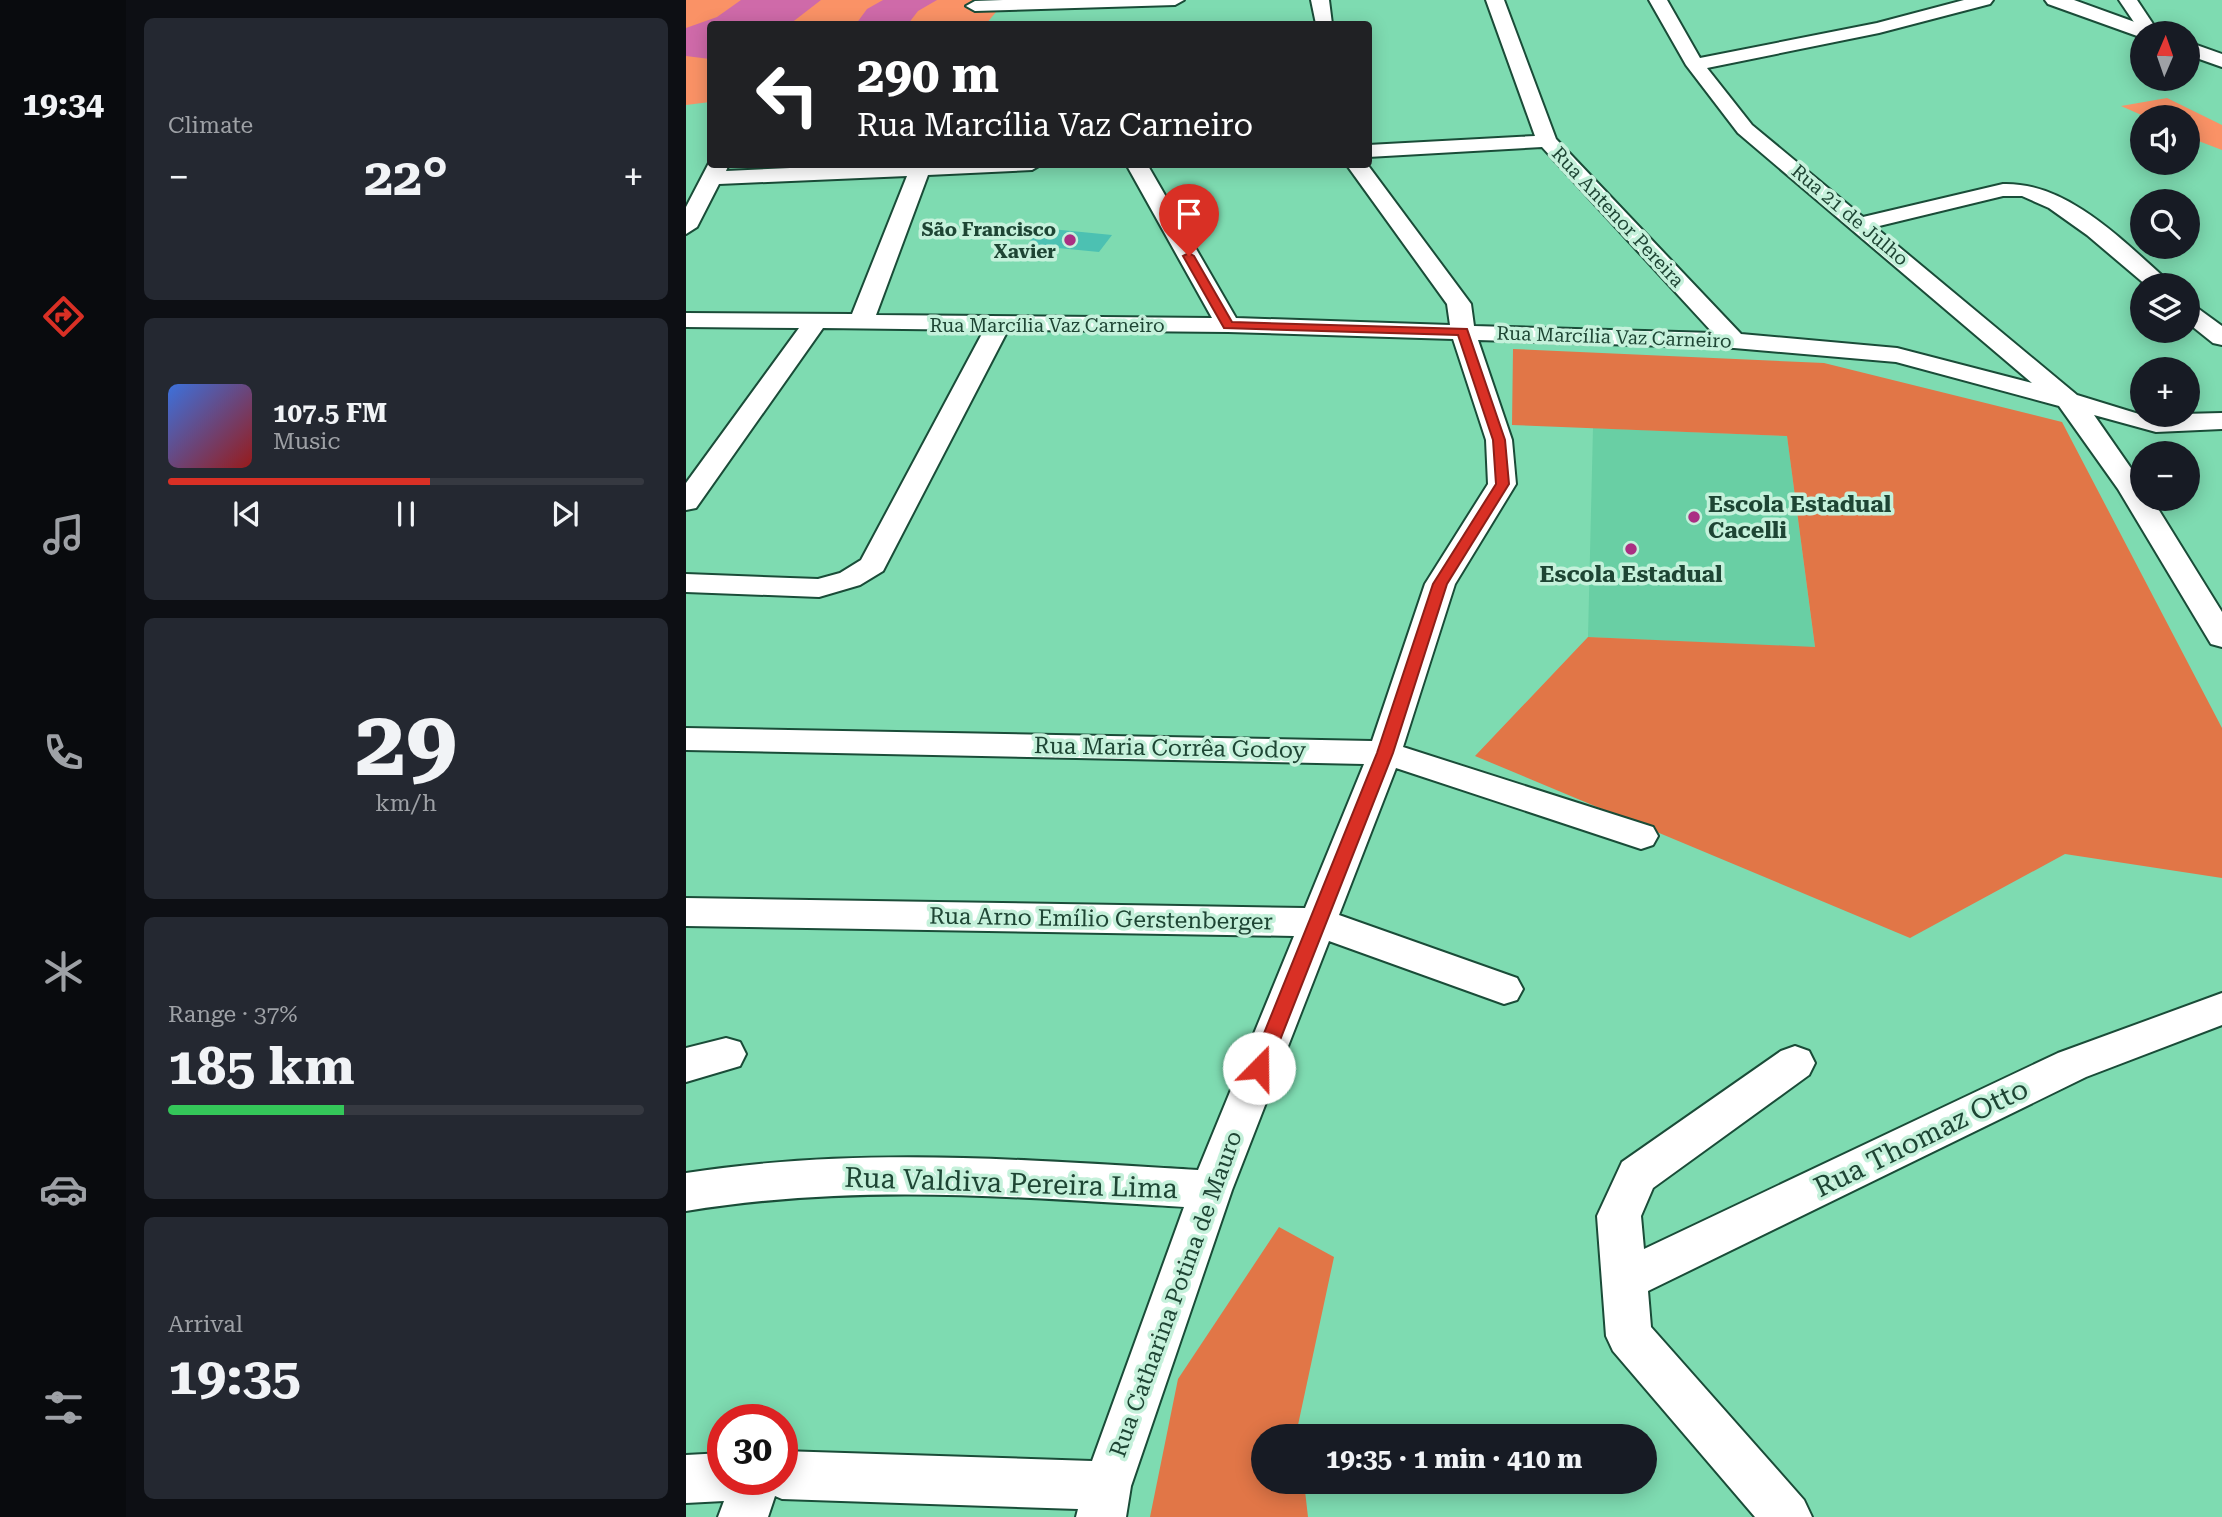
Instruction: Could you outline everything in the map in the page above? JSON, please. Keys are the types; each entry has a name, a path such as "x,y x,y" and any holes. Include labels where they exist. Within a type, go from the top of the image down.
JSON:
{"main road":[{"path":"2055,0 2130,27"},
{"path":"2200,53 2222,61"}],"street":[{"path":"975,6 1175,0"},
{"path":"1320,0 1324,21"},
{"name":"Rua Antenor Pereira","path":"1495,0 1547,141 1734,341"},
{"name":"Rua 21 de Julho","path":"1658,0 1695,65 1745,129 1862,224 2072,404"},
{"path":"1695,65 1879,28 1984,0"},
{"path":"1144,21 1146,1"},
{"path":"2104,18 2131,14 2131,4"},
{"path":"2131,4 2142,21"},
{"path":"1372,151 1547,141"},
{"path":"686,227 715,171 839,168"},
{"path":"862,323 920,168"},
{"path":"1138,168 1228,325"},
{"name":"Rua Catharina Potina de Mauro","path":"1104,1501 1211,1190 1385,753 1440,584 1502,484 1499,440 1463,332 1459,304 1359,168"},
{"path":"1862,224 2003,190 2025,190 2039,194 2081,221 2123,251 2146,273"},
{"name":"Rua Marcília Vaz Carneiro","path":"686,320 999,325 1228,325 1734,341 1897,355 1994,379 2072,404 2156,424 2222,421"},
{"path":"2200,321 2222,338"},
{"path":"686,502 816,322"},
{"path":"686,583 819,587 850,579 873,565 999,325"},
{"path":"2072,404 2104,447 2164,539 2222,637"},
{"name":"Rua Maria Corrêa Godoy","path":"686,739 1385,753 1642,836"},
{"name":"Rua Arno Emílio Gerstenberger","path":"686,912 1317,922 1504,989"},
{"name":"Rua Thomaz Otto","path":"1627,1279 2072,1065 2222,1009"},
{"path":"686,1065 726,1054"},
{"path":"1787,1517 1629,1336 1627,1279 1619,1216 1637,1175 1795,1063"},
{"name":"Rua Valdiva Pereira Lima","path":"686,1192 737,1182 900,1174 1211,1190"},
{"path":"798,1476 1104,1501"},
{"path":"686,1479 707,1478"},
{"path":"743,1517 751,1495"}],"shaded area":[{"path":"686,0 1006,0 988,21 707,21 707,102 686,105"},
{"path":"741,0 821,0 794,21 707,21 707,59 686,56 686,28 717,17"},
{"path":"883,0 937,0 918,11 910,21 858,21 867,9"},
{"path":"2167,98 2181,105 2130,105 2130,110 2121,106"},
{"path":"2200,114 2222,125 2222,150 2200,142"},
{"path":"1513,349 1824,363 2062,422 2222,728 2222,878 2065,854 1910,938 1475,756 1588,637 1815,647 1787,436 1512,425"},
{"name":"Escola Estadual Cacelli","path":"1593,428 1787,436 1815,648 1588,637"},
{"path":"1279,1227 1334,1257 1298,1424 1251,1424 1251,1494 1305,1494 1308,1517 1150,1517 1178,1379"}],"building":[{"name":"São Francisco Xavier","path":"1041,228 1112,235 1099,252 1027,245"}],"place":[{"name":"São Francisco Xavier","path":"1070,240"},
{"name":"Escola Estadual Cacelli","path":"1694,517"},
{"name":"Escola Estadual","path":"1631,549"}],"route":[{"path":"1189,256 1228,325 1463,332 1499,440 1502,484 1440,584 1385,753 1259,1068"}]}
